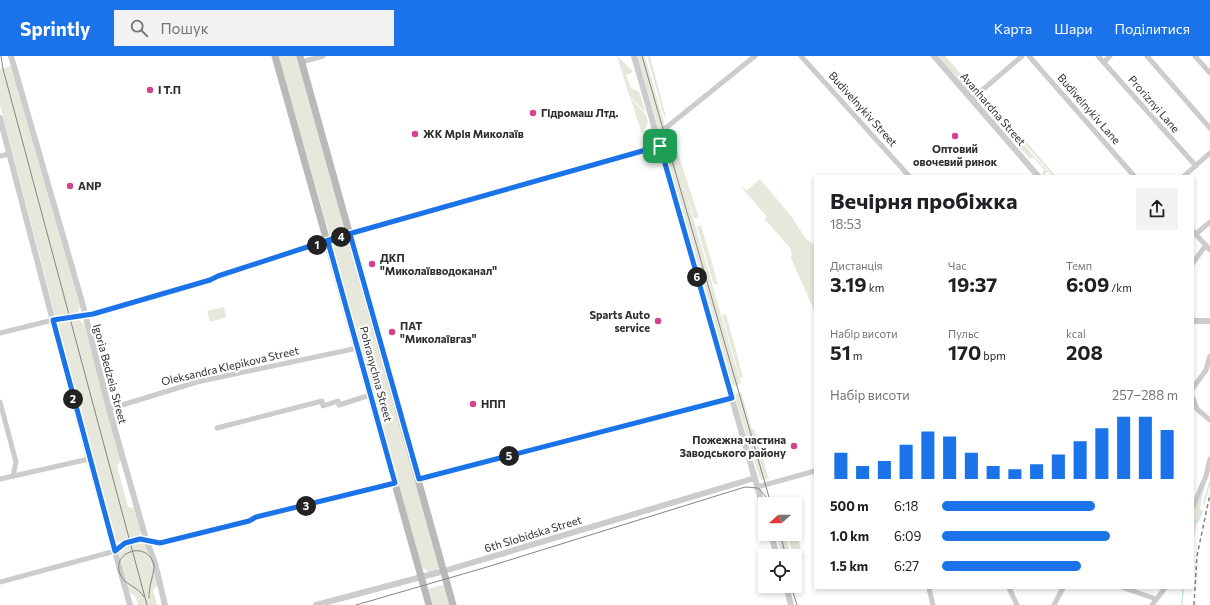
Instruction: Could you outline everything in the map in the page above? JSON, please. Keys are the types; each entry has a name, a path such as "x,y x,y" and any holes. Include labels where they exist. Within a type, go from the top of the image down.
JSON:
{"main road":[{"name":"Pohranychna Street","path":"275,56 429,605"},
{"name":"Pohranychna Street","path":"301,59 453,605"}],"street":[{"name":"Igoria Bedzeia Street","path":"11,56 109,409 146,539 155,563 165,605"},
{"path":"301,59 323,56"},
{"path":"634,56 760,497"},
{"path":"657,136 755,56"},
{"name":"Budivelnykiv Street","path":"801,56 908,175"},
{"name":"Avanhardna Street","path":"934,56 1037,175"},
{"path":"972,99 1022,56"},
{"name":"Budivelnykiv Lane","path":"1029,56 1133,175"},
{"name":"Proriznyi Lane","path":"1098,56 1196,166"},
{"path":"1104,62 1110,56"},
{"path":"1147,56 1210,128"},
{"path":"1195,56 1210,73"},
{"path":"0,118 89,460 130,605"},
{"path":"0,333 53,320 93,314 210,280 218,276 350,234 660,146"},
{"path":"1185,175 1210,153"},
{"path":"0,156 9,154"},
{"path":"1210,222 1194,232 1210,250"},
{"path":"1194,262 1206,245"},
{"path":"1194,321 1210,321"},
{"name":"Oleksandra Klepikova Street","path":"109,409 198,382 358,348"},
{"path":"1194,387 1206,370 1210,356"},
{"path":"217,428 322,400 324,406 338,402 339,404 370,395"},
{"path":"419,479 732,398"},
{"path":"0,402 16,462 13,476"},
{"path":"1194,406 1210,420"},
{"path":"1194,504 1206,476 1210,459"},
{"path":"0,479 89,460"},
{"path":"757,487 814,471"},
{"name":"6th Slobidska Street","path":"316,605 444,572 755,478"},
{"path":"0,582 115,551 129,542 146,539 160,543 249,521 256,517 395,483"},
{"path":"929,589 933,605"},
{"path":"1010,589 1017,605"},
{"path":"1054,605 1062,589"},
{"path":"1127,589 1156,599"},
{"path":"1152,605 1164,589"},
{"path":"788,593 791,605"}],"shaded area":[{"path":"278,56 298,56 346,231 330,236"},
{"path":"617,56 632,70 633,72 626,75 631,88 639,92 646,113 629,95"},
{"path":"637,56 645,56 665,126 659,130"},
{"path":"647,56 650,56 666,117 664,116"},
{"path":"938,56 945,56 978,93 970,93"},
{"path":"11,66 80,307 77,314 57,317 55,314 0,105 0,69"},
{"path":"982,95 988,98 1055,175 1052,175"},
{"path":"630,97 646,115 648,122 642,134"},
{"path":"986,102 1051,175 1047,172 1044,175 1042,173 1044,170 1033,157 1030,159 986,110"},
{"path":"666,134 680,173 741,384 734,386 732,385 662,140"},
{"path":"672,135 699,218 694,218 669,139"},
{"path":"760,179 791,216 806,239 814,244 814,310 790,256 792,255 791,249 764,219 767,217 741,187 747,190"},
{"path":"701,225 718,284 714,285 697,227"},
{"path":"343,240 349,242 439,567 437,570 429,572 422,567 333,249 336,242"},
{"path":"224,307 226,317 210,322 207,311"},
{"path":"726,314 743,377 740,378 722,315"},
{"path":"75,318 79,319 84,324 121,461 117,466 128,507 134,508 141,530 140,536 127,539 119,543 115,540 58,326 61,322"},
{"path":"741,392 769,479 761,480 759,476 735,397 735,394"},
{"path":"1205,484 1200,508 1202,511 1194,537 1194,522 1195,501"},
{"path":"144,541 158,585 153,590 157,605 138,605 135,596 130,593 118,549"},
{"path":"778,541 787,541 789,549 780,549"},
{"path":"789,541 799,541 801,549 792,549"},
{"path":"445,584 451,605 433,605 428,589"}],"waterway":[{"path":"1204,503 1210,482"},
{"path":"1194,522 1198,521 1202,511"},
{"path":"1182,605 1183,589"}],"tram line":[{"path":"1,56 3,69 147,605"},
{"path":"642,56 769,497"},
{"path":"356,605 487,567 745,487 758,488 766,497"},
{"path":"782,541 784,549"},
{"path":"144,597 138,590 125,581 120,574 119,566 121,559 125,554 138,551 145,553 150,557 154,565 154,571 149,598"},
{"path":"793,593 797,605"}],"railway":[{"path":"1194,605 1197,556 1210,494"}],"place":[{"name":"І Т.П","path":"150,90"},
{"name":"Гідромаш Лтд.","path":"533,113"},
{"name":"ЖК Мрія Миколаїв","path":"415,134"},
{"name":"Оптовий овочевий ринок","path":"955,136"},
{"name":"ANP","path":"70,186"},
{"name":"ДКП \"Миколаївводоканал\"","path":"372,264"},
{"name":"Sparts Auto service","path":"658,321"},
{"name":"ПАТ \"Миколаївгаз\"","path":"392,332"},
{"name":"НПП","path":"473,404"},
{"name":"Пожежна частина Заводського району","path":"794,446"}],"route":[{"path":"660,146 338,237 333,239 328,242 218,276 210,280 93,314 78,315 53,320 89,460 115,551 125,543 140,539 160,543 249,521 256,517 352,495 395,483 328,242 350,234 396,402 419,479 732,398 660,146"}]}
